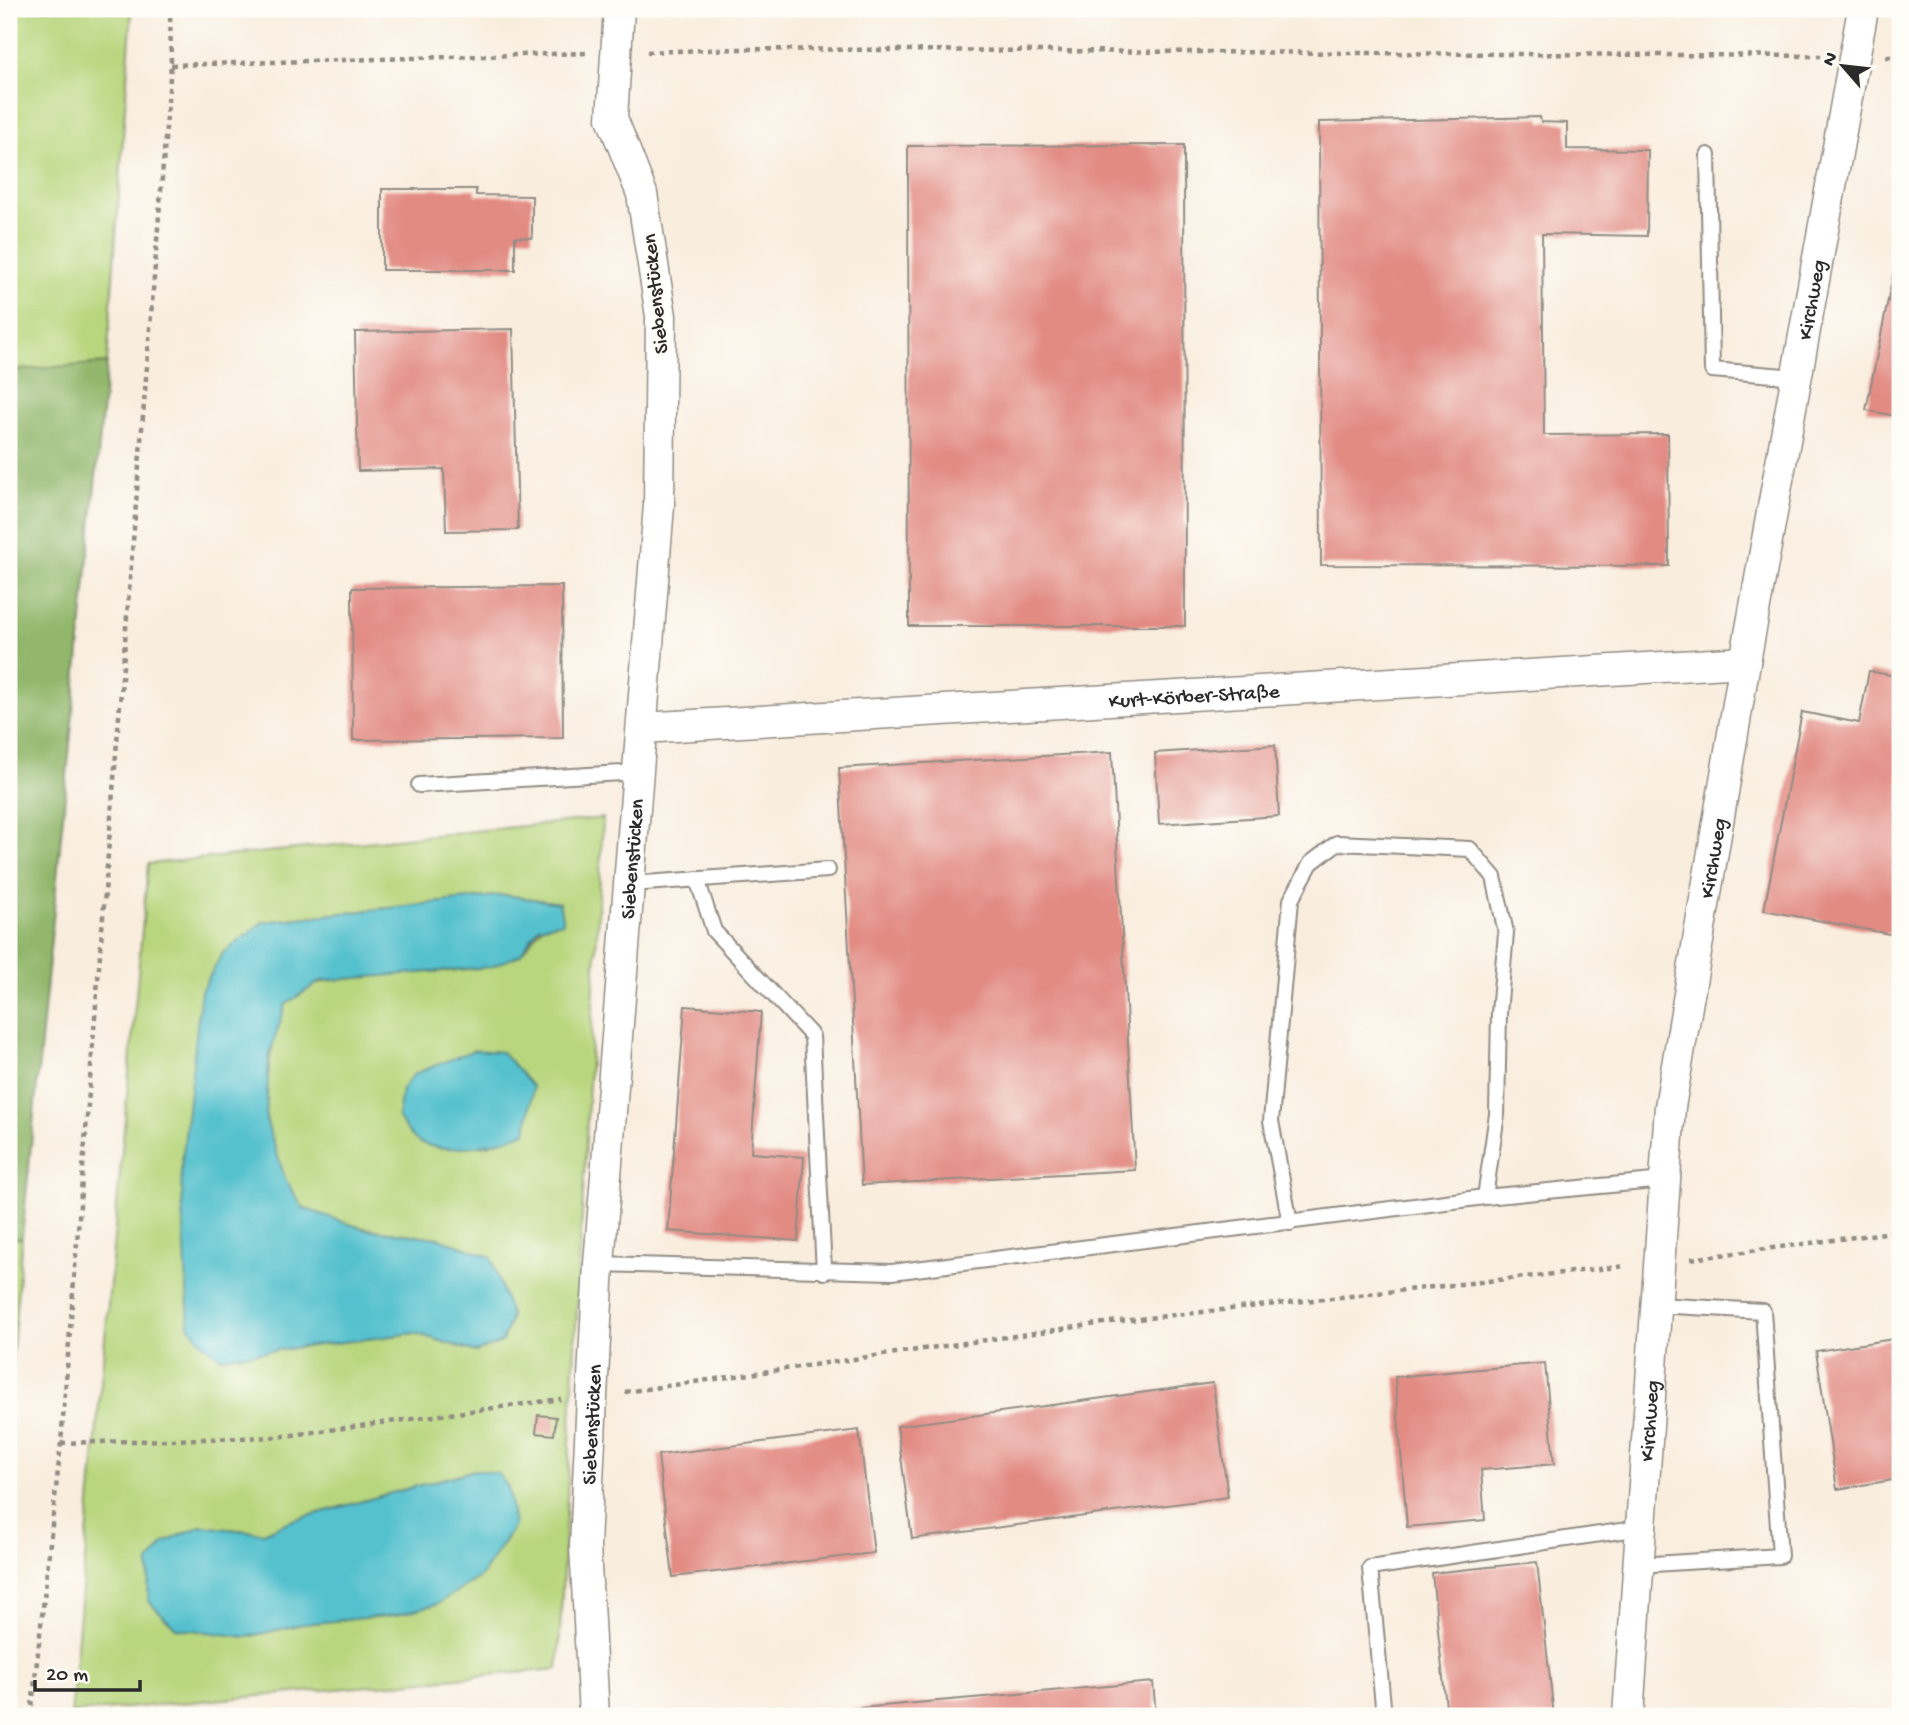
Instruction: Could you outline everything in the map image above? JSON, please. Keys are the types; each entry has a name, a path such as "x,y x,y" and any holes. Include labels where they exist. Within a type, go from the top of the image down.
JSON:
{"street":[{"name":"Siebenstücken","path":"594,1716 585,1546 599,1264 659,505 661,316 642,194 612,118 619,9"},
{"name":"Kirchweg","path":"1628,1716 1670,1107 1745,662 1863,9"},
{"name":"Kurt-Körber-Straße","path":"642,728 1745,662"}],"lane":[{"path":"1708,155 1712,370 1796,377"},
{"path":"419,785 639,772"},
{"path":"1290,1223 1271,1121 1291,900 1311,863 1337,843 1470,849 1494,877 1506,933 1499,1013 1497,1114 1485,1197"},
{"path":"631,884 828,870"},
{"path":"697,879 714,931 812,1036 824,1272"},
{"path":"599,1264 892,1272 1485,1197 1664,1180"},
{"path":"1638,1565 1780,1556 1763,1311 1655,1305"},
{"path":"1384,1716 1370,1569 1641,1528"}],"path":[{"path":"31,1716 61,1443 171,65 170,9"},
{"path":"171,65 738,49 1900,57"},
{"path":"61,1443 277,1437 524,1402 592,1397 1111,1322 1658,1263 1900,1231"}],"green space":[{"path":"9,9 132,9 107,363 9,371"},
{"path":"107,363 22,1238 9,1240 9,371"},
{"path":"603,818 558,1669 71,1713 148,864","holes":["505,895 559,903 532,940 516,956 491,965 462,970 332,980 306,989 287,1003 273,1042 266,1097 267,1122 276,1155 292,1193 305,1208 352,1225 439,1238 476,1352 415,1333 220,1357 263,922","398,1117 491,1145 438,1147 418,1139","475,1470 303,1624 246,1637 201,1526 264,1533 290,1521"]},
{"path":"22,1238 9,1399 9,1240"}],"water":[{"path":"505,895 559,903 563,922 539,927 520,955 490,967 321,981 286,1004 269,1056 266,1120 286,1181 303,1208 364,1229 439,1238 491,1257 511,1317 502,1342 476,1352 415,1333 220,1357 202,1342 189,1326 181,1171 201,991 223,953 263,922"},
{"path":"474,1050 502,1052 533,1087 526,1132 487,1144 458,1148 430,1146 419,1142 398,1117 402,1089 414,1074"},
{"path":"475,1470 497,1473 508,1487 514,1526 481,1576 437,1604 396,1615 303,1624 246,1637 176,1628 148,1601 149,1563 165,1542 201,1526 264,1533 290,1521"}],"building":[{"path":"1540,117 1541,122 1567,123 1567,149 1648,150 1647,236 1542,234 1544,435 1668,434 1669,566 1321,565 1319,122"},
{"path":"1184,145 1185,626 909,626 908,146"},
{"path":"382,189 476,189 476,195 532,196 532,238 515,237 515,270 382,270"},
{"path":"1900,246 1900,417 1866,410"},
{"path":"513,329 518,530 446,531 444,469 358,471 355,332"},
{"path":"562,586 563,738 353,740 352,588"},
{"path":"1869,671 1900,677 1900,936 1764,910 1802,712 1859,723"},
{"path":"1275,745 1279,816 1159,824 1155,753"},
{"path":"1112,752 1135,1170 862,1185 839,768"},
{"path":"685,1006 761,1012 751,1153 804,1157 798,1241 668,1231"},
{"path":"1900,1338 1900,1479 1837,1489 1816,1351"},
{"path":"1545,1363 1554,1464 1481,1470 1485,1520 1407,1527 1395,1377"},
{"path":"1213,1383 1228,1497 912,1539 897,1426"},
{"path":"538,1415 556,1417 554,1435 536,1433"},
{"path":"859,1430 874,1553 673,1577 658,1455"},
{"path":"1537,1562 1554,1716 1447,1716 1432,1573"},
{"path":"1153,1682 1156,1716 815,1716 815,1712"}]}
